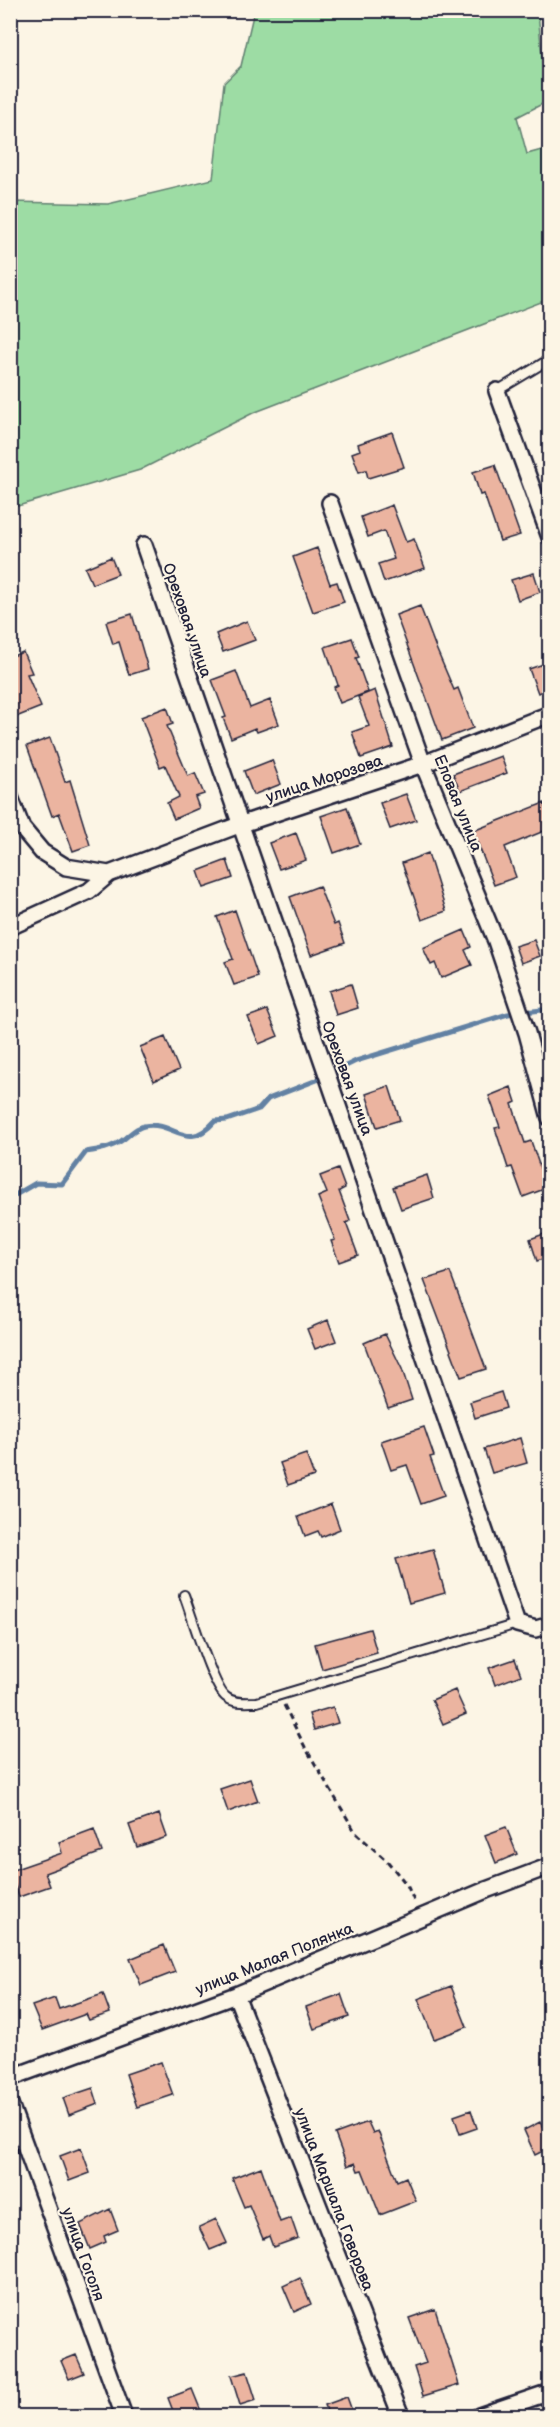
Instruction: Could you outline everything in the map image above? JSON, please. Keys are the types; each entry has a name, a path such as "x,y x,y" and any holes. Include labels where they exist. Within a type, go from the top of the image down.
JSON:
{"street":[{"path":"497,391 549,537"},
{"name":"Еловая улица","path":"330,503 423,764 496,941 525,1026 549,1118"},
{"name":"Ореховая улица","path":"144,545 239,825 518,1624"},
{"name":"улица Морозова","path":"109,874 239,825 423,764 549,714"},
{"path":"10,798 22,828 42,852 66,867 109,874"},
{"path":"10,927 89,891 109,874"},
{"path":"518,1624 536,1629 549,1625"},
{"name":"улица Малая Полянка","path":"10,2078 236,1995 420,1917 549,1866"},
{"name":"улица Маршала Говорова","path":"236,1995 401,2416"},
{"name":"улица Гоголя","path":"10,2104 124,2416"},
{"path":"479,2416 549,2392"}],"lane":[{"path":"497,391 549,359"},
{"path":"184,1594 215,1681 225,1697 239,1702 257,1702 518,1624"}],"path":[{"path":"10,1056 13,1065 10,1070"},
{"path":"280,1695 288,1717 356,1833 388,1862 407,1885 420,1917"}],"green space":[{"path":"254,11 538,11 546,102 517,117 527,154 549,148 549,299 253,413 140,470 11,508 11,202 108,204 213,179 224,83 241,66"}],"building":[{"path":"392,432 404,467 368,478 366,470 359,472 352,453 360,450 358,444"},
{"path":"495,465 520,535 500,541 484,494 480,495 473,472"},
{"path":"392,505 406,542 414,539 425,568 384,582 378,564 394,559 384,531 368,537 361,517"},
{"path":"317,548 330,584 337,582 344,602 313,612 293,557"},
{"path":"111,557 118,574 92,584 85,568"},
{"path":"534,573 540,592 518,600 511,580"},
{"path":"420,606 454,690 458,688 473,728 442,740 396,615"},
{"path":"132,614 148,669 129,675 119,642 113,644 106,622"},
{"path":"247,621 255,640 223,652 216,634"},
{"path":"352,638 359,657 356,658 368,692 340,703 334,687 338,685 325,647"},
{"path":"23,652 32,673 27,674 41,707 16,717 10,703 10,657"},
{"path":"549,662 549,688 538,693 529,669"},
{"path":"236,671 250,708 270,700 279,724 257,732 255,728 231,738 212,680"},
{"path":"375,690 393,747 361,758 352,732 369,726 358,697"},
{"path":"167,707 173,724 167,726 188,776 195,773 204,794 195,797 199,808 174,819 167,803 179,797 165,765 160,767 141,717"},
{"path":"50,738 65,782 70,780 90,845 73,851 59,813 52,816 27,746"},
{"path":"501,756 507,773 460,791 453,774"},
{"path":"272,760 281,784 253,795 244,771"},
{"path":"406,794 416,820 390,829 380,803"},
{"path":"544,803 549,818 549,829 505,847 516,877 494,885 473,831"},
{"path":"347,807 360,844 334,853 321,816"},
{"path":"296,833 306,860 279,869 269,843"},
{"path":"428,853 446,911 422,920 402,863"},
{"path":"227,860 233,878 204,888 198,871"},
{"path":"319,886 334,925 338,923 345,943 311,955 290,897"},
{"path":"235,910 258,977 234,985 225,962 233,959 217,917"},
{"path":"464,930 471,947 465,950 472,965 441,978 435,963 431,965 423,948"},
{"path":"534,940 540,956 521,963 515,946"},
{"path":"351,984 358,1008 336,1015 329,991"},
{"path":"267,1010 278,1036 259,1044 248,1017"},
{"path":"165,1037 179,1070 154,1081 140,1047"},
{"path":"389,1086 400,1120 377,1127 366,1094"},
{"path":"511,1087 516,1102 512,1104 525,1143 531,1141 547,1188 523,1197 512,1167 508,1168 495,1128 500,1127 489,1096"},
{"path":"338,1169 345,1188 339,1191 350,1221 346,1223 358,1255 339,1262 331,1241 335,1240 318,1197 327,1193 320,1176"},
{"path":"427,1175 434,1198 401,1209 393,1187"},
{"path":"549,1232 549,1257 537,1261 530,1239"},
{"path":"450,1272 486,1369 461,1377 424,1280"},
{"path":"328,1320 336,1341 315,1349 307,1329"},
{"path":"385,1334 402,1369 412,1400 388,1408 364,1343"},
{"path":"501,1392 506,1408 475,1418 470,1402"},
{"path":"424,1427 434,1456 430,1457 444,1496 421,1504 407,1465 391,1470 381,1441"},
{"path":"520,1438 527,1463 492,1473 484,1449"},
{"path":"306,1454 314,1476 288,1485 280,1463"},
{"path":"331,1504 340,1529 321,1537 318,1531 305,1536 298,1517"},
{"path":"433,1549 445,1593 409,1603 396,1559"},
{"path":"370,1629 377,1653 322,1669 315,1644"},
{"path":"515,1659 521,1675 495,1685 489,1668"},
{"path":"455,1690 466,1714 443,1724 432,1700"},
{"path":"333,1707 338,1723 314,1730 309,1714"},
{"path":"250,1779 258,1801 228,1812 220,1789"},
{"path":"159,1814 167,1837 137,1847 129,1825"},
{"path":"506,1827 517,1854 496,1863 485,1835"},
{"path":"94,1829 102,1852 45,1873 50,1886 19,1897 10,1871 62,1853 59,1842"},
{"path":"164,1945 175,1972 141,1985 130,1959"},
{"path":"451,1986 467,2027 434,2039 418,1999"},
{"path":"103,1994 110,2013 89,2020 86,2014 42,2030 32,2006 55,1998 59,2009"},
{"path":"341,1994 349,2017 314,2029 306,2007"},
{"path":"161,2062 173,2095 137,2107 126,2074"},
{"path":"93,2088 98,2104 69,2115 63,2098"},
{"path":"471,2110 477,2128 460,2134 454,2116"},
{"path":"368,2122 373,2133 378,2131 397,2181 406,2177 416,2201 380,2215 362,2170 358,2171 355,2163 347,2166 335,2134"},
{"path":"540,2122 545,2132 549,2130 549,2148 535,2155 524,2130"},
{"path":"81,2148 90,2173 69,2181 60,2156"},
{"path":"261,2167 280,2222 291,2218 298,2238 273,2247 269,2236 263,2239 249,2205 244,2207 232,2178"},
{"path":"110,2209 118,2230 104,2236 106,2242 90,2249 80,2224"},
{"path":"216,2219 227,2243 210,2250 199,2227"},
{"path":"300,2278 311,2304 294,2312 283,2286"},
{"path":"435,2309 459,2385 423,2396 414,2367 426,2363 409,2318"},
{"path":"76,2355 84,2373 69,2379 61,2361"},
{"path":"247,2372 256,2400 240,2405 231,2376"},
{"path":"192,2389 203,2416 175,2416 168,2398"},
{"path":"347,2397 354,2416 329,2416 325,2405"}],"waterway":[{"path":"10,1198 36,1183 62,1184 86,1152 113,1145 140,1127 155,1125 188,1136 196,1135 215,1121 227,1120 259,1109 268,1099 317,1080 356,1061 508,1014 550,1009"}]}
